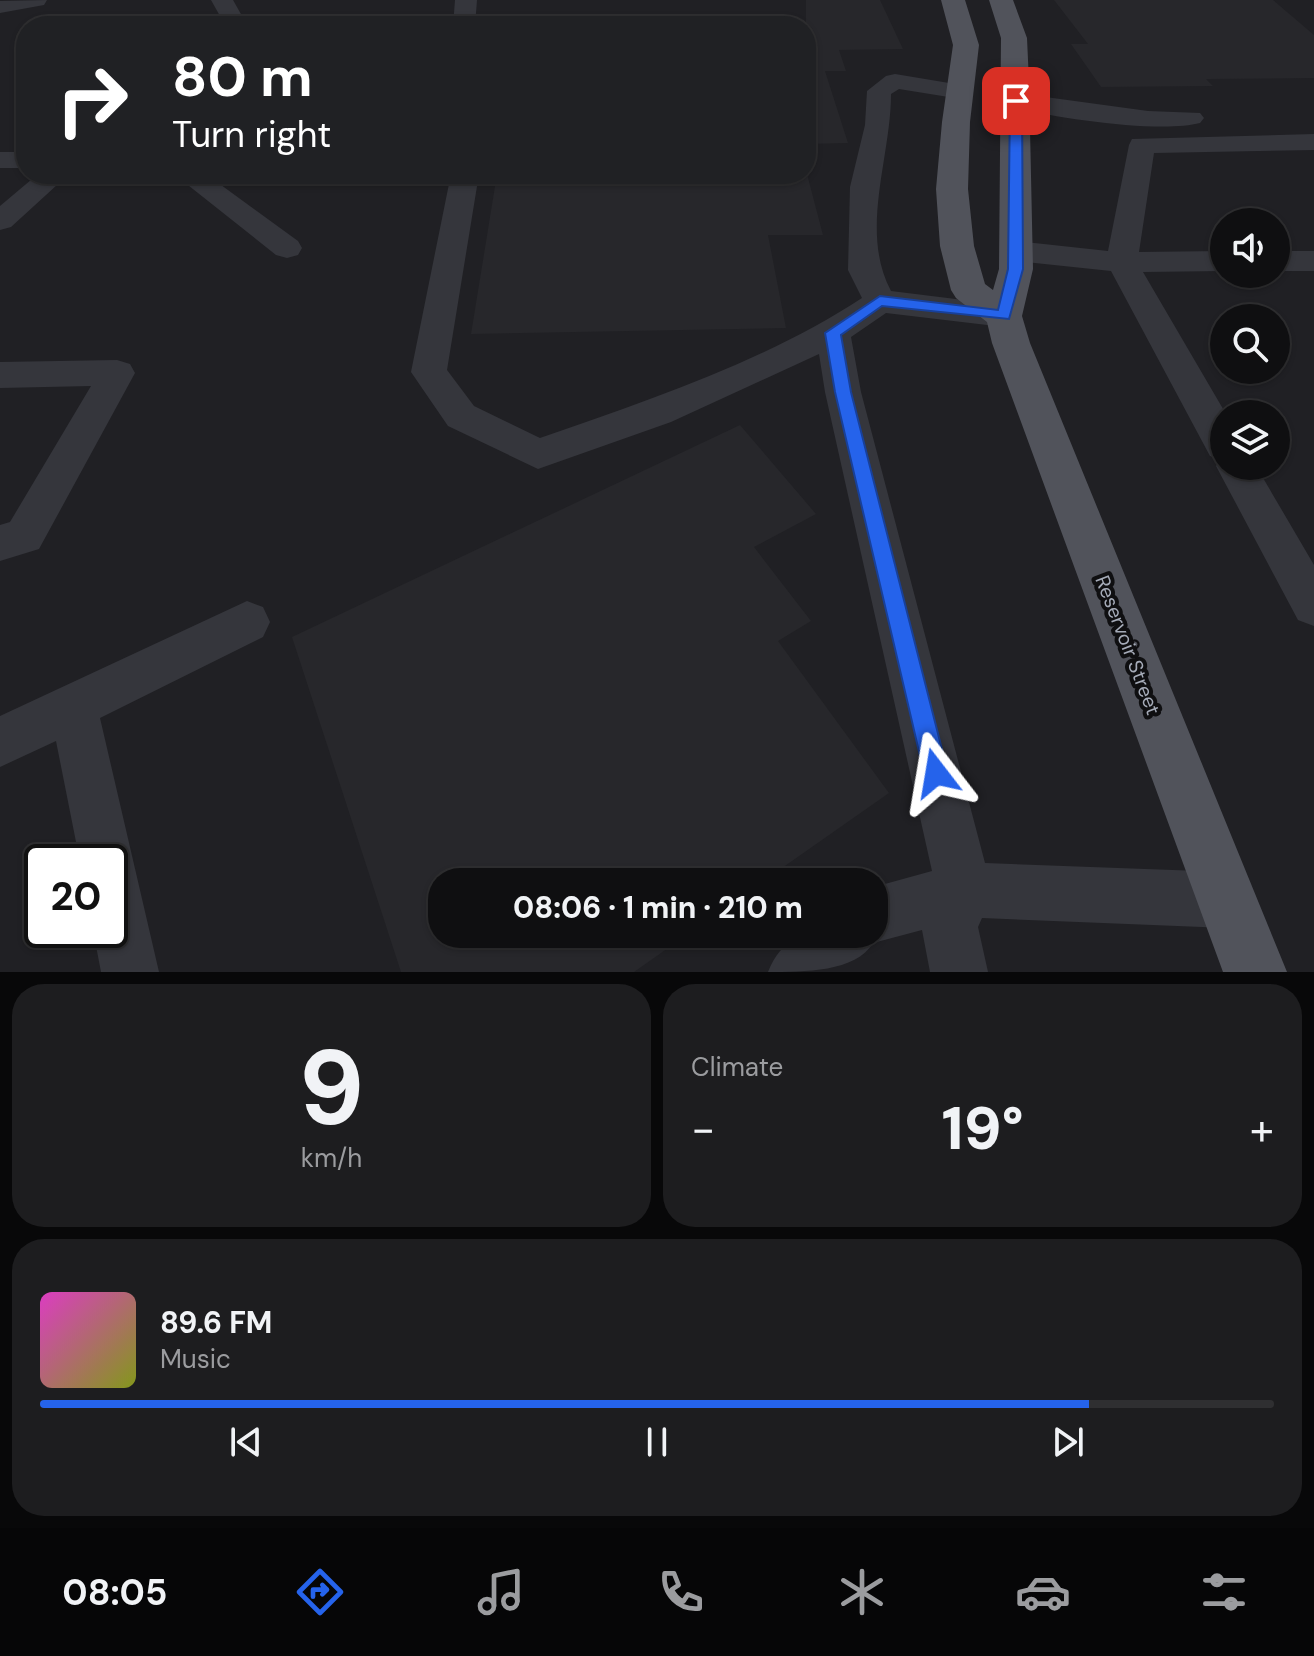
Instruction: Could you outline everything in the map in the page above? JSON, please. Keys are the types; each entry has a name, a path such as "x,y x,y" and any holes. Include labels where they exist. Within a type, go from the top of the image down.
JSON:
{"main road":[{"path":"953,0 966,45 956,122 952,189 957,246 969,290 1004,316 1016,269 1016,101 1014,38 1001,0"},
{"path":"961,92 1016,101"},
{"path":"957,246 1016,251"},
{"name":"Reservoir Street","path":"1004,316 1021,372 1255,972"}],"lane":[{"path":"0,7 36,0"},
{"path":"880,301 864,270 864,187 878,125 879,91 895,81 961,92"},
{"path":"1016,101 1148,119 1209,118"},
{"path":"1210,420 1122,262 1142,145 1314,142"},
{"path":"0,221 43,184"},
{"path":"201,184 287,248"},
{"path":"463,184 429,372 461,416 538,454 658,412 833,333 880,301 1004,316"},
{"path":"1016,251 1122,262 1210,261"},
{"path":"1290,261 1314,261"},
{"path":"833,333 843,392 964,890 950,927 959,972"},
{"path":"0,375 117,373 24,536 0,543"},
{"path":"1244,480 1314,606"},
{"path":"0,742 247,622"},
{"path":"73,707 103,844"},
{"path":"888,911 964,890 1227,900"},
{"path":"797,972 829,948"}],"shaded area":[{"path":"0,0 1314,0 1314,972 0,972"}],"building":[{"path":"806,0 880,0 903,49 839,50 846,71 825,71 848,143 816,144 816,16 806,16"},
{"path":"1054,0 1273,0 1314,35 1314,78 1206,79 1213,86 1101,87 1071,44 1088,44"},
{"path":"495,184 810,184 823,235 768,235 786,328 471,334"},
{"path":"740,425 816,514 754,547 811,621 778,641 889,793 782,868 428,868 428,948 668,948 634,972 401,972 292,637"}],"route":[{"path":"936,773 843,392 833,333 880,301 1004,316 1016,269 1016,101"}]}
